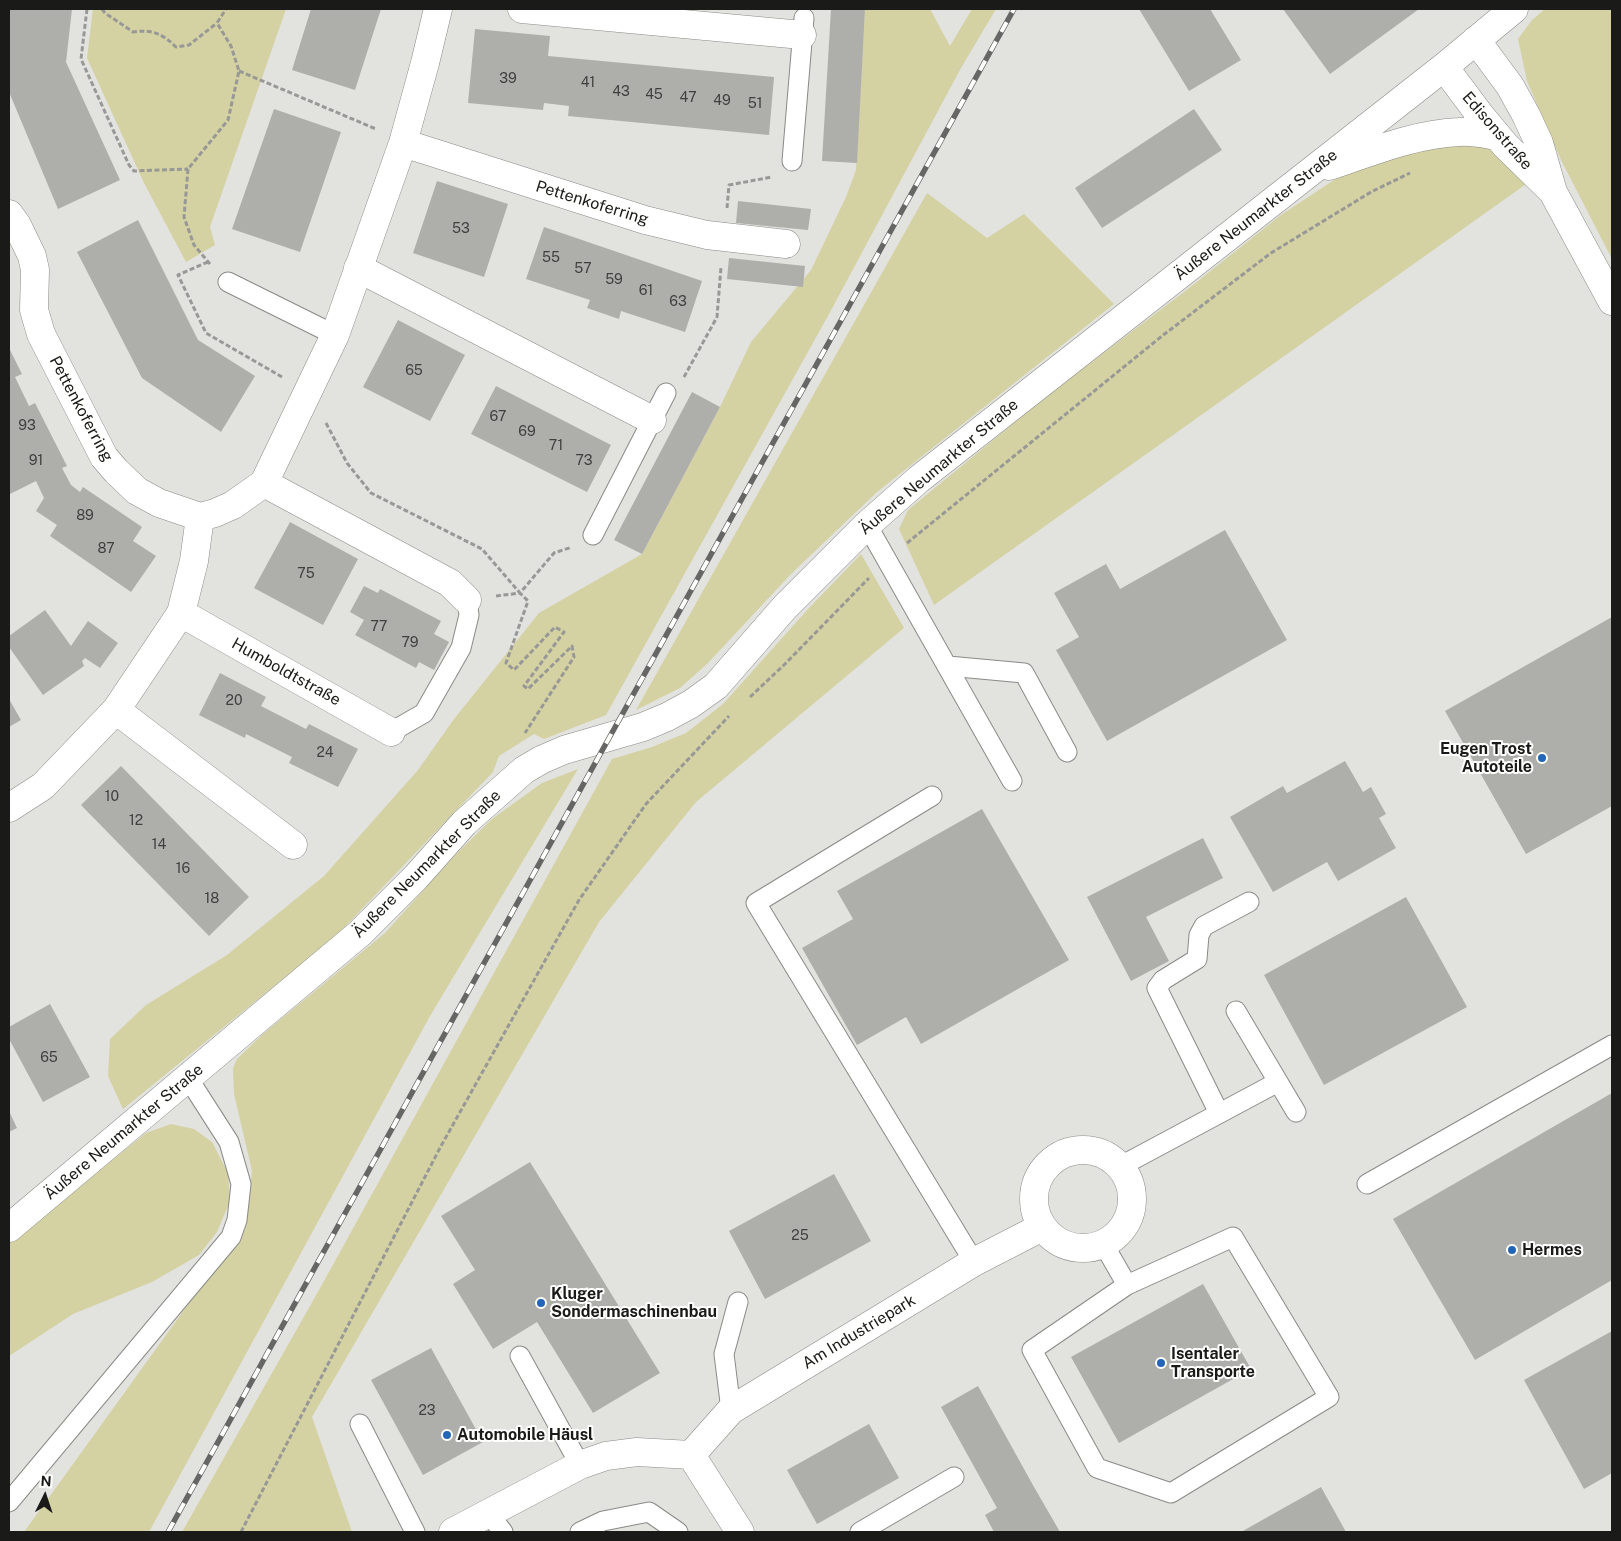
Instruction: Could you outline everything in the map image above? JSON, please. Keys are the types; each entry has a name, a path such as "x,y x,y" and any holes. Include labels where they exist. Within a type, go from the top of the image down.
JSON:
{"street":[{"path":"9,808 42,786 116,710 180,613 194,561 200,517 233,505 264,483 335,335 403,143 438,9"},
{"path":"522,9 803,27"},
{"name":"Äußere Neumarkter Straße","path":"9,1228 360,933 416,877 464,823 524,770 564,750 635,730 667,717 691,704 716,686 785,607 867,525 919,479 1444,67 1514,9"},
{"name":"Edisonstraße","path":"1476,40 1510,86 1526,115 1539,143 1553,192 1612,301"},
{"name":"Edisonstraße","path":"1444,67 1501,140 1553,192"},
{"path":"1309,173 1394,144 1430,135 1460,132 1501,140"},
{"name":"Pettenkoferring","path":"403,143 645,220 707,235 786,244"},
{"name":"Pettenkoferring","path":"9,214 32,256 35,270 34,310 37,325 104,457 137,491 159,503 200,517"},
{"path":"358,268 652,420"},
{"path":"264,483 450,583 467,600"},
{"name":"Humboldtstraße","path":"180,613 391,732"},
{"path":"116,710 293,845"},
{"path":"1081,1149 1095,1151 1110,1157 1121,1166 1130,1182 1133,1201 1129,1218 1119,1233 1104,1244 1087,1249 1070,1247 1054,1240 1042,1227 1035,1213 1034,1191 1042,1170 1053,1160 1066,1153 1081,1149"},
{"name":"Am Industriepark","path":"691,1455 731,1410 974,1262 1042,1227"},
{"path":"453,1532 496,1523 580,1465 606,1456 637,1452 691,1455 740,1532"}],"lane":[{"path":"792,161 803,27"},
{"path":"228,282 335,335"},
{"path":"593,535 666,393"},
{"path":"867,525 1012,781"},
{"path":"391,732 424,712 429,704 461,648 469,615 467,600"},
{"path":"948,666 1024,673 1066,752"},
{"path":"932,796 756,903 974,1262"},
{"path":"1219,1113 1157,988 1163,980 1197,959 1199,935 1204,926 1249,902"},
{"path":"1236,1011 1296,1112"},
{"path":"1366,1184 1612,1045"},
{"path":"9,1502 231,1237 237,1220 241,1184 229,1142 188,1078"},
{"path":"1121,1166 1278,1082"},
{"path":"1233,1237 1329,1397 1171,1493 1097,1468 1032,1350 1127,1285 1233,1237"},
{"path":"1104,1244 1127,1285"},
{"path":"731,1410 724,1354 738,1302"},
{"path":"520,1356 580,1465"},
{"path":"360,1424 415,1532"},
{"path":"860,1532 954,1476"},
{"path":"580,1532 603,1521 649,1512 678,1532"}],"path":[{"path":"86,9 81,59 129,165 134,171 188,169"},
{"path":"102,9 133,32 146,30 166,37 176,48 188,45 217,23 226,9"},
{"path":"217,23 232,46 238,71 228,120 188,169 184,217 194,245 215,271 228,282"},
{"path":"238,71 351,118 403,143"},
{"path":"744,702 785,664 887,559 1162,336 1271,254 1371,192 1412,172"},
{"path":"208,262 178,275 206,333 307,396 323,416 347,463 371,493 482,549 528,601 506,663 514,670 555,627 564,632 524,686 528,689 572,646 574,658 518,744 515,759 524,770"},
{"path":"467,600 520,594 554,552 580,545 593,535"},
{"path":"241,1532 441,1146 579,900 646,804 731,714"}],"shaded area":[{"path":"93,9 286,9 210,227 215,245 186,262 144,183 87,58"},
{"path":"865,9 930,9 950,46 972,9 996,9 961,68 829,314 606,715 544,739 534,734 499,756 493,772 337,935 123,1109 108,1076 110,1039 146,1005 227,955 324,876 418,770 454,719 539,613 642,554 720,407 751,342 811,270 846,197 856,170"},
{"path":"1545,9 1612,9 1612,259 1561,160 1527,81 1518,39 1532,20"},
{"path":"1471,141 1504,153 1529,182 934,605 899,529 908,510 1048,395 1184,292 1281,215 1334,180 1389,156"},
{"path":"927,193 987,238 1024,214 1114,304 877,492 790,575 708,663 680,688 636,710"},
{"path":"861,554 904,628 696,802 599,922 312,1417 352,1532 182,1532 319,1290 612,759 652,747 686,733 723,704 809,608"},
{"path":"578,769 430,1016 149,1532 24,1532 246,1224 252,1171 234,1094 233,1068 237,1059 263,1034 385,933 453,857 492,819 542,783"},
{"path":"171,1124 194,1129 212,1142 228,1173 230,1201 217,1232 199,1255 152,1282 73,1314 9,1356 9,1243 146,1133"}],"building":[{"path":"9,9 72,9 66,62 120,180 58,209 9,92"},
{"path":"311,9 381,9 355,90 292,70"},
{"path":"831,9 865,9 857,163 822,161"},
{"path":"1139,9 1210,9 1241,60 1189,91"},
{"path":"1283,9 1419,9 1330,74"},
{"path":"475,29 550,36 548,56 774,77 769,135 568,116 569,106 544,103 543,110 468,103"},
{"path":"274,109 341,132 300,252 232,229"},
{"path":"1194,109 1222,150 1102,228 1075,188"},
{"path":"437,181 508,204 484,277 413,253"},
{"path":"738,201 811,209 808,230 736,223"},
{"path":"138,220 198,340 255,376 221,432 142,378 77,252"},
{"path":"544,227 702,281 685,332 621,311 619,319 587,308 590,300 526,279"},
{"path":"729,258 805,266 803,287 727,279"},
{"path":"398,320 465,355 430,421 363,387"},
{"path":"9,348 22,374 15,377 29,406 35,403 67,466 62,468 71,485 80,492 83,487 142,527 133,541 156,556 131,592 50,536 57,525 36,511 44,498 36,481 9,493"},
{"path":"496,386 611,445 587,492 471,434"},
{"path":"692,392 720,407 642,554 614,540"},
{"path":"290,522 358,559 323,625 254,588"},
{"path":"1225,530 1287,640 1107,741 1056,650 1079,637 1054,593 1106,564 1120,589"},
{"path":"364,586 378,593 380,589 441,621 434,634 449,642 434,670 419,662 416,668 355,635 364,620 350,612"},
{"path":"45,610 71,646 88,621 118,643 100,668 85,658 82,661 84,666 43,695 9,647 9,636"},
{"name":"Eugen Trost Autoteile","path":"1612,617 1612,806 1526,854 1445,711"},
{"path":"220,673 266,697 261,706 306,729 309,724 358,749 338,787 289,763 292,757 246,734 245,738 199,715"},
{"path":"9,699 21,720 9,727"},
{"path":"1345,761 1363,792 1371,787 1386,814 1379,818 1396,848 1338,881 1327,862 1273,892 1230,817 1283,786 1287,793"},
{"path":"121,766 249,897 209,936 81,805"},
{"path":"982,809 1069,960 921,1044 906,1017 857,1045 802,948 853,919 837,891"},
{"path":"1203,838 1223,878 1146,917 1169,961 1131,981 1087,897"},
{"path":"1406,897 1467,1007 1324,1085 1264,975"},
{"path":"50,1004 90,1077 43,1102 9,1039 9,1027"},
{"name":"Hermes","path":"1612,1093 1612,1280 1475,1360 1393,1219"},
{"path":"9,1111 17,1128 9,1132"},
{"name":"Kluger Sondermaschinenbau","path":"530,1162 660,1373 593,1413 537,1322 493,1349 453,1284 475,1270 441,1216"},
{"path":"834,1174 871,1241 765,1299 729,1231"},
{"name":"Isentaler Transporte","path":"1203,1284 1251,1369 1119,1443 1071,1357"},
{"path":"1612,1331 1612,1473 1584,1489 1524,1380"},
{"path":"431,1348 483,1442 423,1475 371,1380"},
{"path":"978,1386 1060,1532 994,1532 985,1515 997,1508 941,1407"},
{"path":"869,1424 899,1478 817,1524 787,1470"},
{"path":"1321,1487 1346,1532 1241,1532"}],"railway":[{"path":"168,1532 1014,9"}],"place":[{"name":"Eugen Trost Autoteile","path":"1542,758"},
{"name":"Hermes","path":"1512,1250"},
{"name":"Kluger Sondermaschinenbau","path":"541,1303"},
{"name":"Isentaler Transporte","path":"1161,1363"},
{"name":"Automobile Häusl","path":"447,1435"}]}
